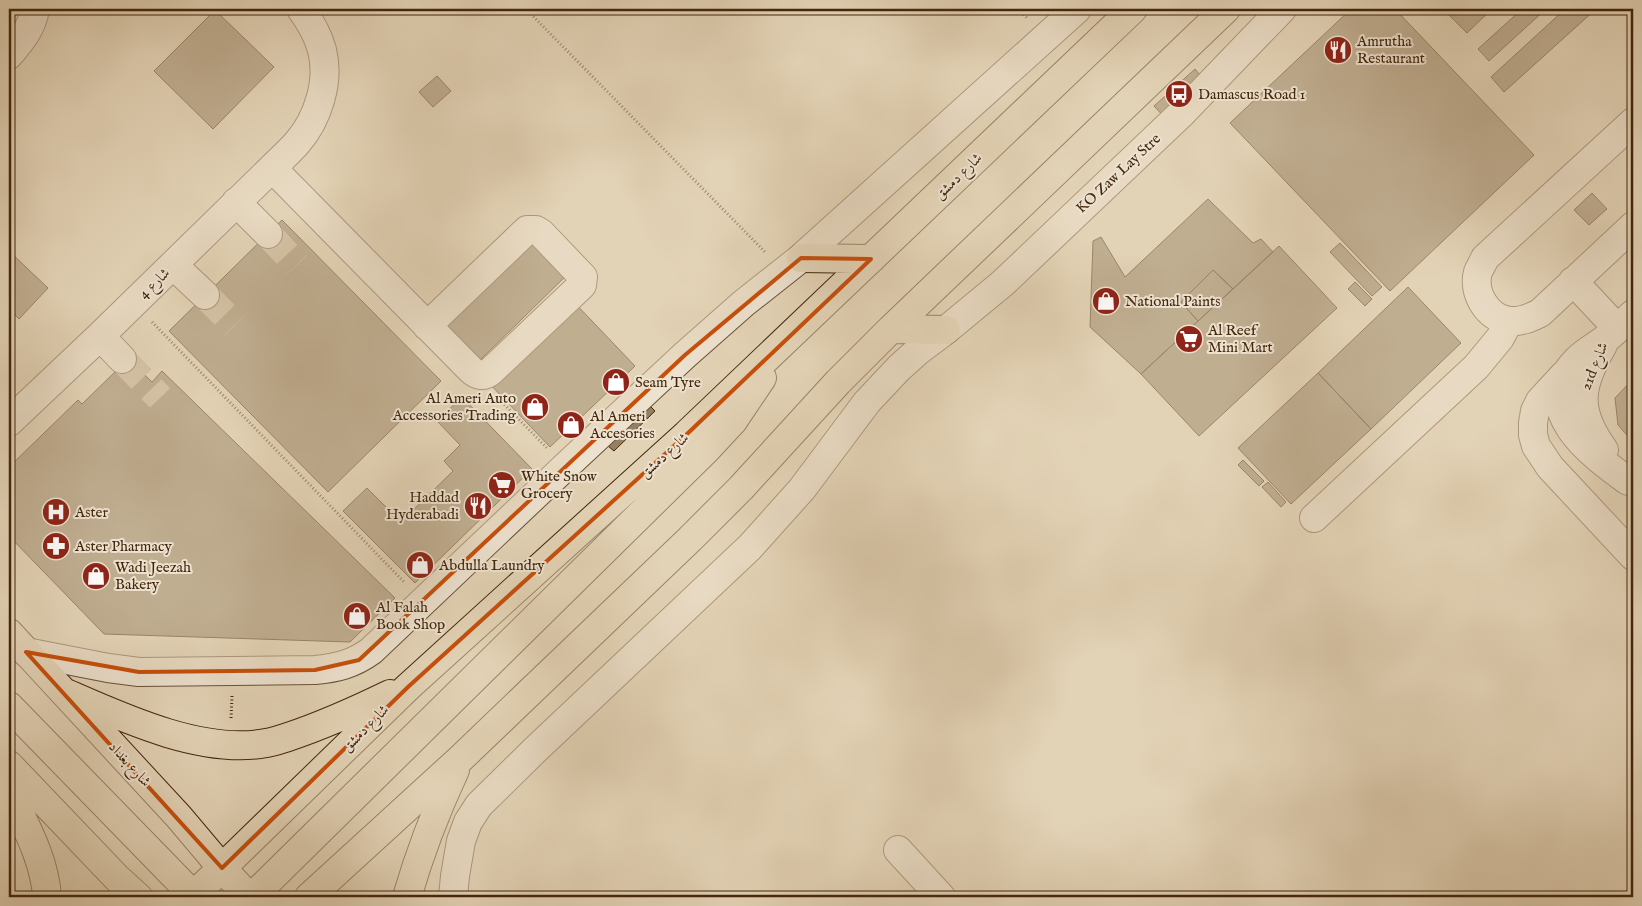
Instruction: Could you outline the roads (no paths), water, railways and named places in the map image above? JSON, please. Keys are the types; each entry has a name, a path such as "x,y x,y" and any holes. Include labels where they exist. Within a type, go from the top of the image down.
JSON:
{"main road":[{"name":"شارع دمشق","path":"194,897 408,686 687,434 872,259 1112,18 1132,9"},
{"path":"309,897 459,760 735,495 838,382 891,329 1226,9"},
{"path":"793,265 872,259"},
{"path":"891,329 946,330"},
{"path":"250,897 707,449 733,421 786,341"},
{"name":"شارع بغداد","path":"17,643 66,693 250,897"},
{"path":"66,693 112,714 154,728 211,744 230,746 266,744 297,734 331,722 408,686"},
{"path":"9,706 194,897"},
{"path":"406,897 430,826 459,760"},
{"path":"9,765 117,878 138,897"},
{"path":"9,791 38,856 47,897"}],"street":[{"path":"9,56 23,39 33,20 35,9"},
{"path":"297,142 309,126 317,109 323,89 324,69 322,50 315,32 300,9"},
{"path":"297,142 322,125 331,114 338,101 341,88 340,60 331,35 324,25 307,9"},
{"path":"17,643 108,668 139,672 315,670 346,665 359,660 371,651 685,355 744,303 793,265 1077,9"},
{"name":"KO Zaw Lay Stre","path":"453,897 461,842 468,822 479,805 750,547 802,489 867,402 906,363 1003,283 1182,113 1282,9"},
{"path":"1633,122 1486,258 1478,273 1477,289 1483,304 1494,315 1509,321 1525,320 1540,313 1633,226"},
{"name":"شارع 4","path":"9,422 134,303 297,142"},
{"path":"272,168 427,326 474,373 481,375 491,371 582,285 583,277 541,233 536,230 527,230 427,326"},
{"path":"236,202 268,234"},
{"path":"173,265 205,295"},
{"path":"1573,281 1619,326"},
{"path":"1314,518 1476,367 1494,345 1509,321"},
{"name":"21d شارع","path":"1619,326 1576,360 1564,375 1560,393 1560,409 1570,428 1589,450 1604,464 1631,483"},
{"name":"21d شارع","path":"1619,326 1594,360 1583,389 1583,406 1594,436 1610,460 1631,483"},
{"path":"100,336 122,359"},
{"path":"1564,375 1540,401 1535,411 1533,435 1536,446 1550,468 1633,556"},
{"path":"898,850 941,897"}],"tunnel":[{"path":"268,234 297,265"},
{"path":"205,295 235,325"},
{"path":"122,359 160,398"}],"place":[{"name":"Amrutha Restaurant","path":"1338,50"},
{"name":"Damascus Road 1","path":"1179,94"},
{"name":"National Paints","path":"1106,301"},
{"name":"Al Reef Mini Mart","path":"1189,339"},
{"name":"Seam Tyre","path":"616,382"},
{"name":"Al Ameri Auto Accessories Trading","path":"535,407"},
{"name":"Al Ameri Accesories","path":"571,425"},
{"name":"White Snow Grocery","path":"502,485"},
{"name":"Haddad Hyderabadi","path":"478,506"},
{"name":"Aster","path":"56,512"},
{"name":"Aster Pharmacy","path":"56,546"},
{"name":"Abdulla Laundry","path":"420,565"},
{"name":"Wadi Jeezah Bakery","path":"96,576"},
{"name":"Al Falah Book Shop","path":"357,616"}]}
